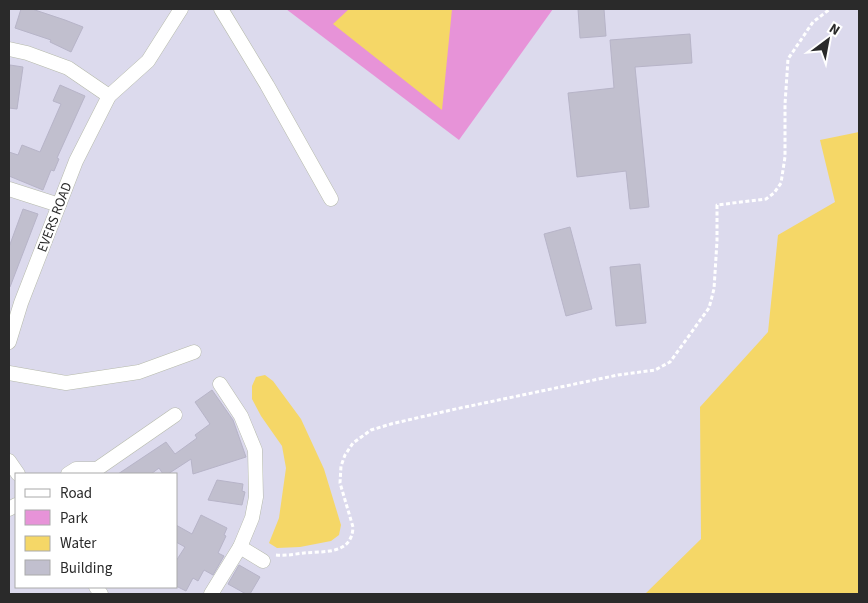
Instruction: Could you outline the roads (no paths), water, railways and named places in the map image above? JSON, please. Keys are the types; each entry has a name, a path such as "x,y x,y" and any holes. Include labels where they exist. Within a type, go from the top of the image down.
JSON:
{"street":[{"path":"9,50 27,53 68,68 109,96 148,60 182,9"},
{"path":"220,9 267,85 331,199"},
{"name":"EVERS ROAD","path":"9,342 21,303 76,161 109,96"},
{"path":"9,189 59,205"},
{"path":"9,373 66,383 139,372 194,352"},
{"path":"211,594 240,546 252,518 256,496 255,450 241,416 220,384"},
{"path":"70,473 76,469 97,469 175,415"},
{"path":"9,461 17,473"},
{"path":"240,546 263,561"}],"water":[{"path":"349,9 452,9 442,110 333,24"},
{"path":"859,132 859,594 645,594 701,539 700,407 768,332 778,235 835,202 820,140"},
{"path":"265,375 273,381 301,419 324,469 341,525 339,535 331,541 300,547 277,548 269,543 279,518 286,468 282,446 261,416 252,399 252,386 256,377"}]}
